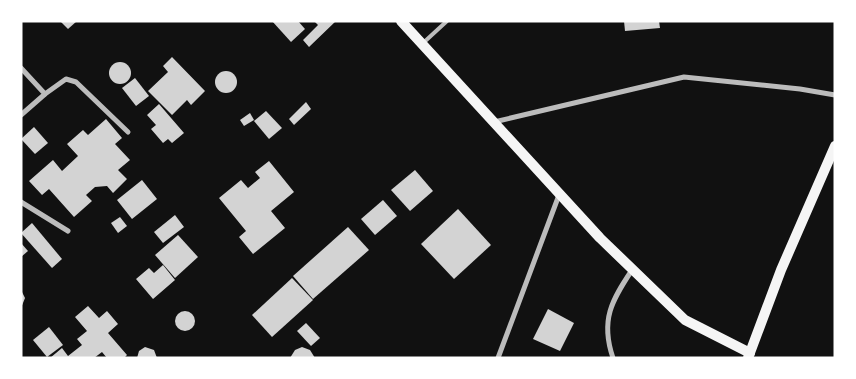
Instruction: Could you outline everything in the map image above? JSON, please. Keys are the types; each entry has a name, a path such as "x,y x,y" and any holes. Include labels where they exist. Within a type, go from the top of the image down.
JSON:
{"main road":[{"path":"401,21 559,194 632,270 684,320 749,355 781,270 835,146"}],"street":[{"path":"21,68 45,94"},
{"path":"493,122 684,77 800,89 835,95"},
{"path":"21,114 66,79 76,82 128,132"},
{"path":"498,358 559,194"},
{"path":"21,202 68,231"},
{"path":"613,358 609,347 608,319 614,298 632,270"}],"lane":[{"path":"422,44 447,21"}],"building":[{"path":"60,21 77,21 68,29"},
{"path":"272,21 298,21 305,29 291,42"},
{"path":"314,21 336,21 309,47 303,40 318,25"},
{"path":"624,21 659,21 660,28 625,31"},
{"path":"172,57 205,91 191,105 187,100 172,115 148,91 168,72 163,66"},
{"path":"120,62 128,65 131,73 128,81 120,84 112,81 109,73 112,65"},
{"path":"226,71 234,74 237,82 234,90 226,93 218,90 215,82 218,74"},
{"path":"135,78 149,96 136,106 122,88"},
{"path":"306,102 311,109 294,125 289,119"},
{"path":"159,104 184,133 172,143 168,139 163,143 151,129 156,125 147,115"},
{"path":"266,111 282,128 269,139 254,121"},
{"path":"250,113 254,120 244,126 240,120"},
{"path":"106,119 122,138 115,144 130,160 118,170 127,179 113,193 107,186 95,187 86,195 92,201 74,217 49,189 42,195 29,181 53,160 62,171 78,156 67,144 83,130 88,135"},
{"path":"34,127 48,143 35,154 21,139"},
{"path":"269,161 294,192 271,211 285,228 253,254 239,237 246,231 219,198 241,180 248,188 260,178 255,172"},
{"path":"415,170 433,191 410,211 391,190"},
{"path":"142,180 157,199 132,219 117,200"},
{"path":"383,200 397,216 375,235 361,219"},
{"path":"458,209 491,245 454,279 421,244"},
{"path":"175,215 184,227 163,243 154,232"},
{"path":"120,217 127,226 118,233 111,223"},
{"path":"32,223 62,259 52,268 21,233"},
{"path":"348,227 369,250 313,299 293,276"},
{"path":"178,235 198,257 175,278 155,255"},
{"path":"21,243 28,251 21,257"},
{"path":"163,265 175,280 153,299 136,279 149,268 154,273"},
{"path":"292,278 313,300 272,337 252,315"},
{"path":"21,290 25,298 21,308"},
{"path":"88,306 99,318 107,311 118,324 108,333 127,355 124,358 107,358 102,352 94,358 50,358 62,348 68,356 82,345 77,339 87,331 75,317"},
{"path":"548,309 574,323 560,351 533,339"},
{"path":"185,311 192,314 195,321 192,328 185,331 178,328 175,321 178,314"},
{"path":"306,323 320,338 311,346 297,331"},
{"path":"49,327 63,345 47,357 33,340"},
{"path":"145,347 154,350 157,358 137,358 139,351"},
{"path":"302,347 310,350 315,358 290,358 295,350"}]}
